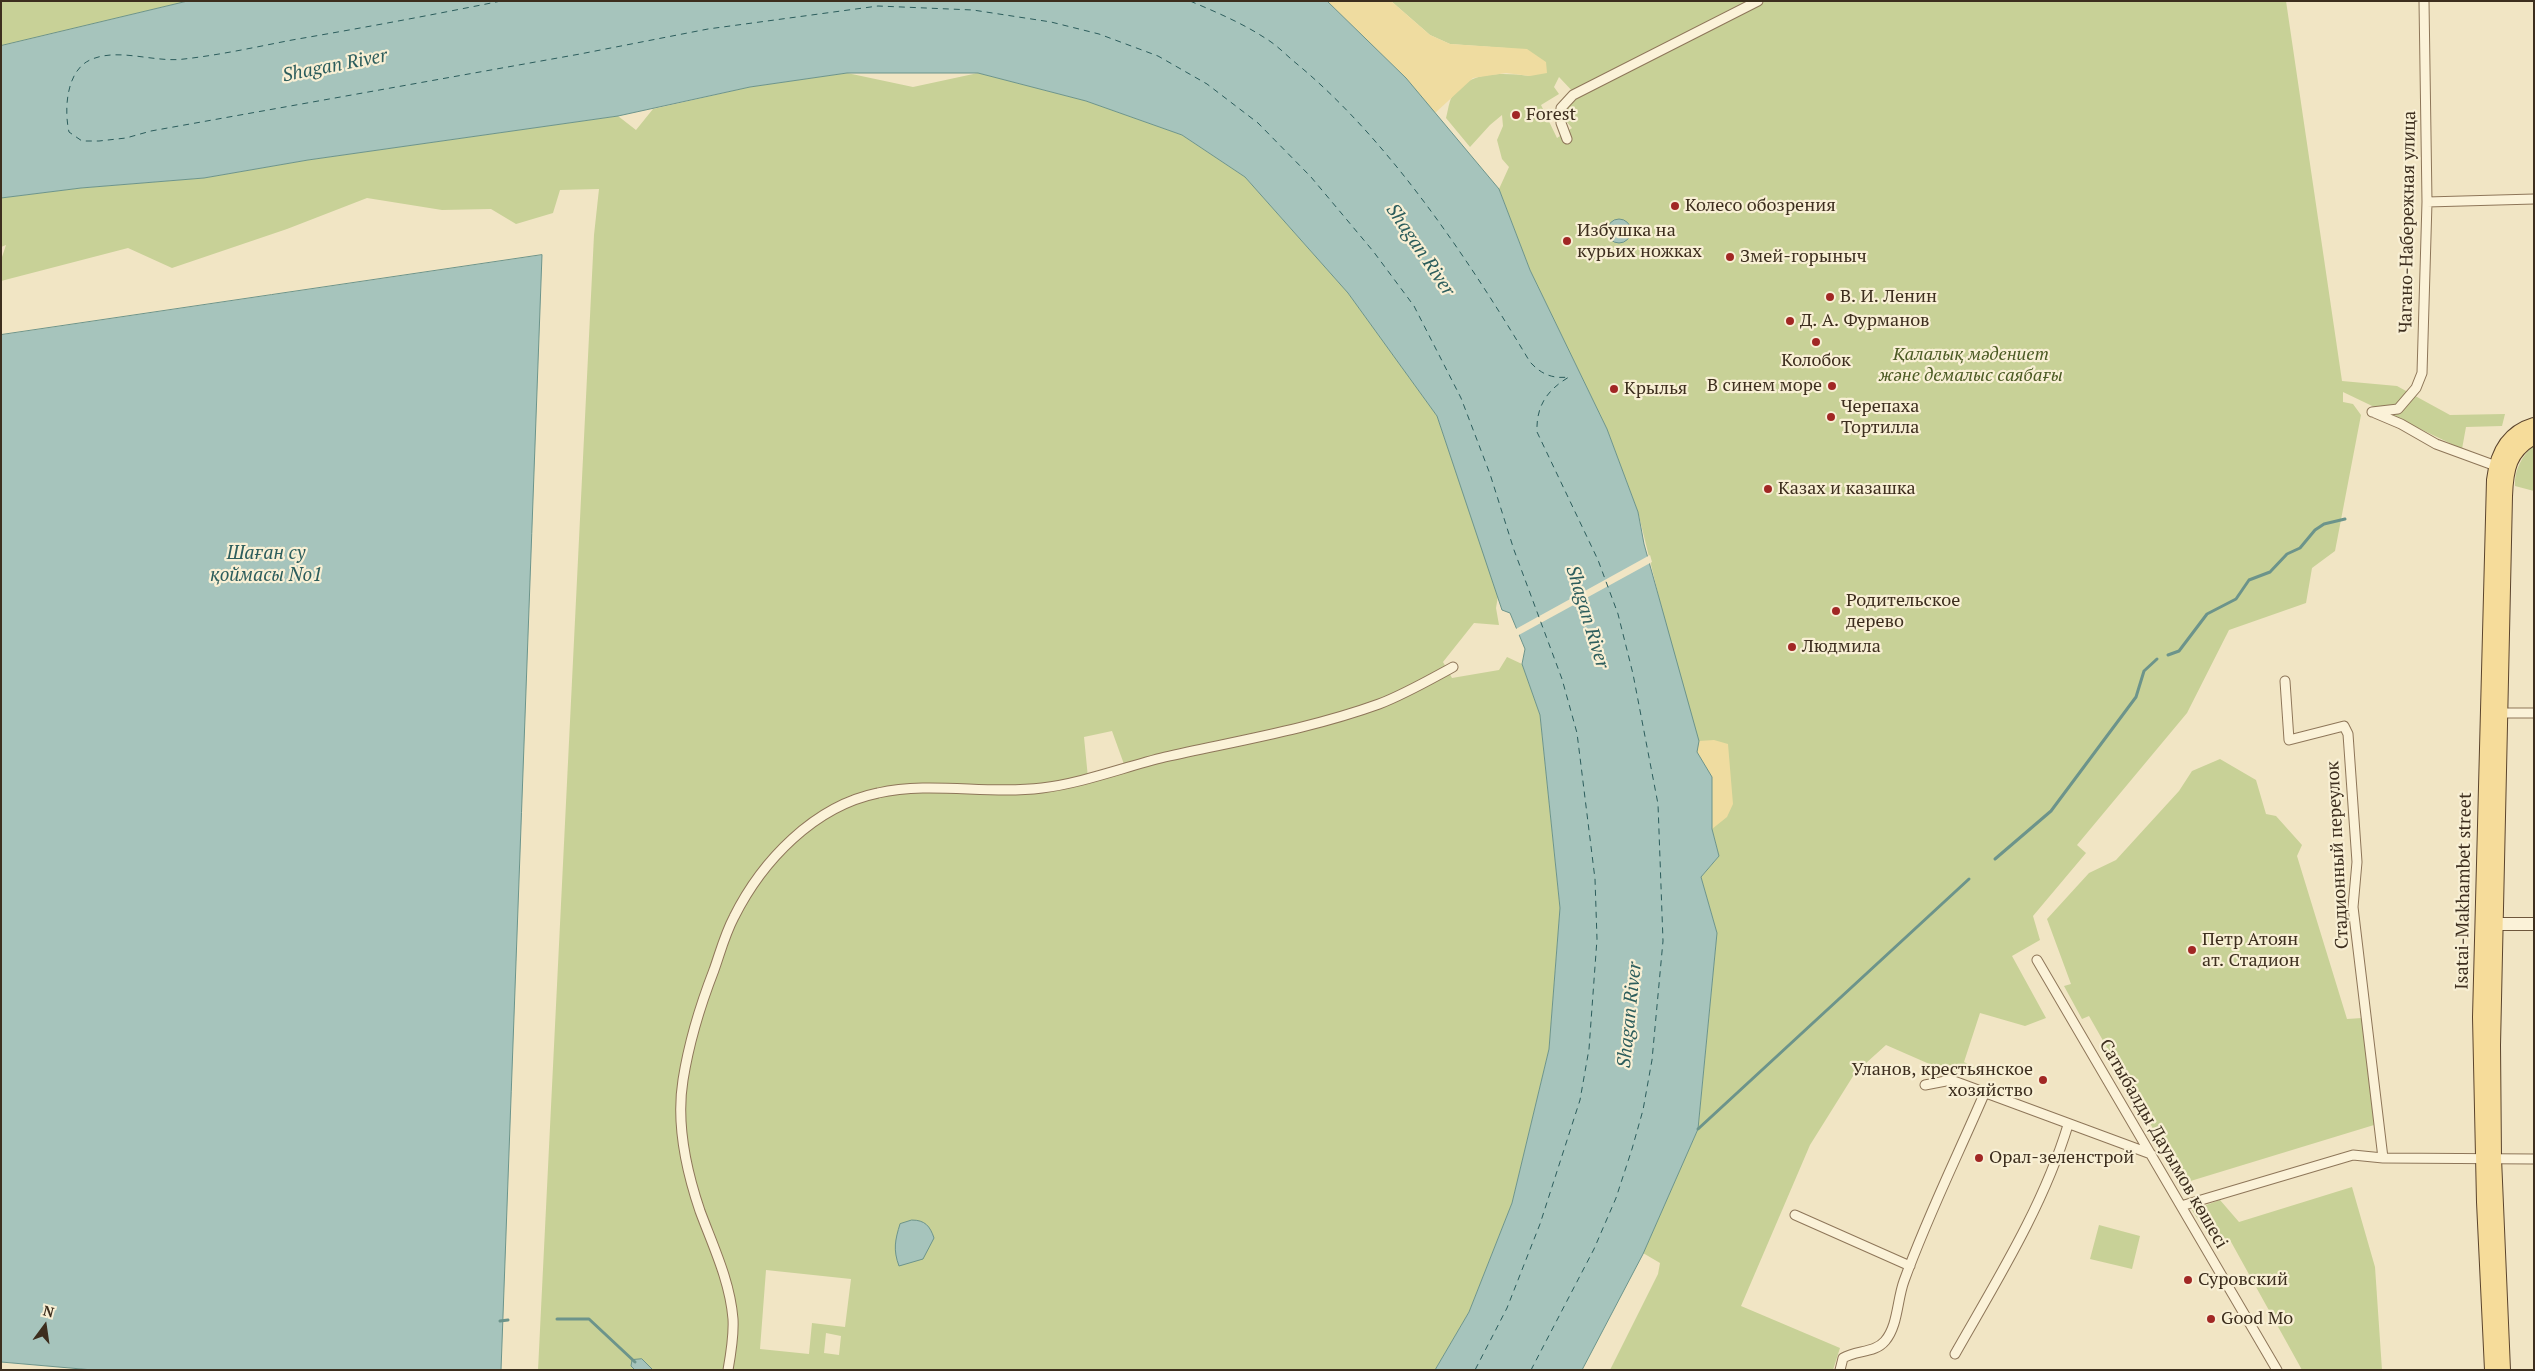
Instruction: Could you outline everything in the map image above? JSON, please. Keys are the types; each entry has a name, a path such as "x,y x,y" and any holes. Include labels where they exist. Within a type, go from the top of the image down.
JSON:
{"main road":[{"name":"Isatai-Makhambet street","path":"2492,1370 2488,1158 2493,1045 2489,924 2496,466 2508,439 2532,429"},
{"name":"Isatai-Makhambet street","path":"2493,713 2500,661 2505,496 2508,469 2520,445 2532,429"},
{"path":"2489,924 2534,924"},
{"name":"Isatai-Makhambet street","path":"2488,1158 2503,1370"}],"street":[{"path":"1568,139 1561,123 1561,108 1573,95 1758,1"},
{"name":"Чагано-Набережная улица","path":"2424,1 2427,202 2422,373 2416,388 2398,409 2372,412 2400,424 2436,444 2496,466"},
{"path":"2427,202 2534,199"},
{"path":"728,1370 733,1338 731,1303 718,1258 700,1209 684,1146 682,1083 691,1038 733,919 750,889 771,861 800,832 830,810 852,800 880,792 926,789 1001,791 1044,788 1142,763 1307,726 1382,703 1453,667"},
{"name":"Стадионный переулок","path":"2285,681 2289,740 2344,726 2348,734 2357,862 2353,907 2383,1158"},
{"path":"2493,713 2534,713"},
{"name":"Сатыбалды Дауымов көшесі","path":"2037,960 2277,1370"},
{"path":"1925,1085 1951,1080 2150,1154"},
{"path":"1840,1370 1843,1358 1852,1353 1874,1349 1884,1343 1891,1331 1903,1283 1985,1092"},
{"path":"1955,1354 2038,1204 2059,1155 2068,1125"},
{"path":"2181,1206 2353,1155 2383,1158 2534,1159"},
{"path":"1795,1215 1910,1266"}],"green space":[{"path":"1,1 188,1 1,46"},
{"name":"Қалалық мәдениет және демалыс саябағы","path":"1391,1 2286,1 2342,381 2397,386 2450,415 2505,414 2502,426 2466,427 2462,449 2343,392 2343,402 2353,404 2361,415 2335,551 2312,568 2306,603 2229,630 2187,713 2077,845 2086,853 2033,916 2040,940 2012,956 2046,1018 2025,1026 1980,1013 1964,1062 1977,1069 1950,1073 1886,1045 1855,1073 1810,1145 1741,1306 1840,1348 1833,1370 1610,1370 1658,1274 1660,1263 1643,1253 1698,1129 1717,933 1701,877 1719,856 1712,829 1712,777 1697,752 1638,512 1607,429 1530,270 1499,189 1509,167 1502,159 1497,140 1503,126 1502,115 1470,147 1446,118 1452,97 1460,87 1469,81 1478,77 1499,74 1530,76 1506,48 1450,44 1430,35","holes":["1559,77 1576,95 1565,108 1566,121 1572,128 1557,138 1541,105 1559,94 1554,87"]},
{"path":"847,73 913,87 978,73 1086,101 1182,135 1245,177 1348,293 1437,416 1498,596 1496,608 1499,625 1474,623 1443,662 1452,678 1499,670 1507,657 1522,664 1540,715 1560,908 1549,1049 1512,1203 1469,1312 1435,1370 653,1370 642,1359 631,1366 635,1370 538,1370 594,235 599,189 560,190 553,213 516,224 491,209 442,210 367,198 287,229 172,268 128,248 1,281 1,260 6,245 1,247 1,198 81,188 204,178 308,160 618,116 636,130 653,109 750,87","holes":["1112,731 1125,767 1088,778 1084,737","766,1270 851,1279 845,1327 812,1323 809,1354 760,1349","826,1333 841,1336 839,1355 824,1353"]},
{"path":"2534,445 2534,491 2515,486 2515,480 2520,464"},
{"name":"Петр Атоян ат. Стадион","path":"2220,759 2256,780 2266,814 2276,816 2302,845 2297,856 2347,1019 2362,1018 2374,1125 2184,1183 2089,1016 2082,1019 2064,986 2071,984 2047,919 2089,873 2116,860 2179,791 2192,771"},
{"path":"2352,1187 2375,1267 2382,1370 2302,1370 2230,1240 2206,1232 2192,1210 2220,1200 2239,1222"},
{"path":"2099,1225 2140,1236 2132,1269 2090,1259"}],"sand":[{"path":"1327,1 1391,1 1430,35 1450,44 1527,49 1546,62 1547,73 1530,76 1506,73 1473,78 1434,114 1406,78"},
{"path":"1714,740 1728,744 1733,804 1727,817 1712,829 1712,777 1697,752 1699,741"}],"water":[{"name":"Shagan River","path":"188,1 1327,1 1406,78 1499,189 1530,270 1607,429 1638,512 1644,544 1699,741 1697,752 1712,777 1712,829 1719,856 1701,877 1717,933 1698,1129 1643,1254 1582,1370 1435,1370 1469,1312 1512,1203 1549,1049 1560,908 1540,715 1522,664 1525,649 1510,613 1502,610 1437,416 1348,293 1245,177 1182,135 1086,101 978,73 847,73 750,87 618,116 308,160 204,178 81,188 1,198 1,46"},
{"path":"1619,219 1624,220 1630,226 1630,236 1624,242 1619,243 1614,242 1608,236 1607,231 1608,226 1614,220"},
{"name":"Шаған су қоймасы No1","path":"542,255 501,1370 93,1370 1,1362 1,335"},
{"path":"912,1220 926,1224 934,1238 923,1259 899,1266 895,1250 898,1230 900,1224"},
{"path":"642,1359 653,1370 635,1370 631,1366 632,1360"}],"pier":[{"path":"1650,555 1652,562 1517,636 1514,630"}],"waterway":[{"path":"2168,655 2179,651 2207,614 2236,599 2249,580 2270,572 2287,554 2300,548 2315,530 2324,524 2345,519"},
{"path":"1995,859 2051,811 2136,697 2144,671 2157,659"},
{"path":"1698,1129 1969,879"},
{"path":"557,1319 589,1319 635,1362"},
{"path":"500,1321 508,1320"}],"ferry route":[{"path":"501,1 184,59 172,60 124,55 101,56 82,65 71,82 67,102 69,132 82,141 126,138 151,131 580,54 708,29 878,6 973,10 1051,22 1099,34 1158,56 1207,84 1258,123 1311,177 1373,251 1414,306 1461,398 1490,474 1514,550 1562,679 1577,733 1595,879 1597,939 1589,1049 1580,1100 1540,1224 1507,1308 1475,1370"},
{"path":"1190,1 1238,23 1269,41 1331,94 1364,128 1425,203 1481,283 1530,362 1547,375 1569,377"},
{"path":"1531,1370 1594,1249 1616,1198 1632,1149 1643,1110 1652,1060 1663,941 1658,804 1633,674 1618,614 1598,560 1537,432 1538,414 1544,400 1555,387 1569,377"}],"place":[{"name":"Forest","path":"1516,115"},
{"name":"Колесо обозрения","path":"1675,206"},
{"name":"Избушка на курьих ножках","path":"1567,241"},
{"name":"Змей-горыныч","path":"1730,257"},
{"name":"В. И. Ленин","path":"1830,297"},
{"name":"Д. А. Фурманов","path":"1790,321"},
{"name":"Колобок","path":"1816,342"},
{"name":"В синем море","path":"1832,386"},
{"name":"Крылья","path":"1614,389"},
{"name":"Черепаха Тортилла","path":"1831,417"},
{"name":"Казах и казашка","path":"1768,489"},
{"name":"Родительское дерево","path":"1836,611"},
{"name":"Людмила","path":"1792,647"},
{"name":"Петр Атоян ат. Стадион","path":"2192,950"},
{"name":"Уланов, крестьянское хозяйство","path":"2043,1080"},
{"name":"Орал-зеленстрой","path":"1979,1158"},
{"name":"Суровский","path":"2188,1280"},
{"name":"Good Mo","path":"2211,1319"}]}
